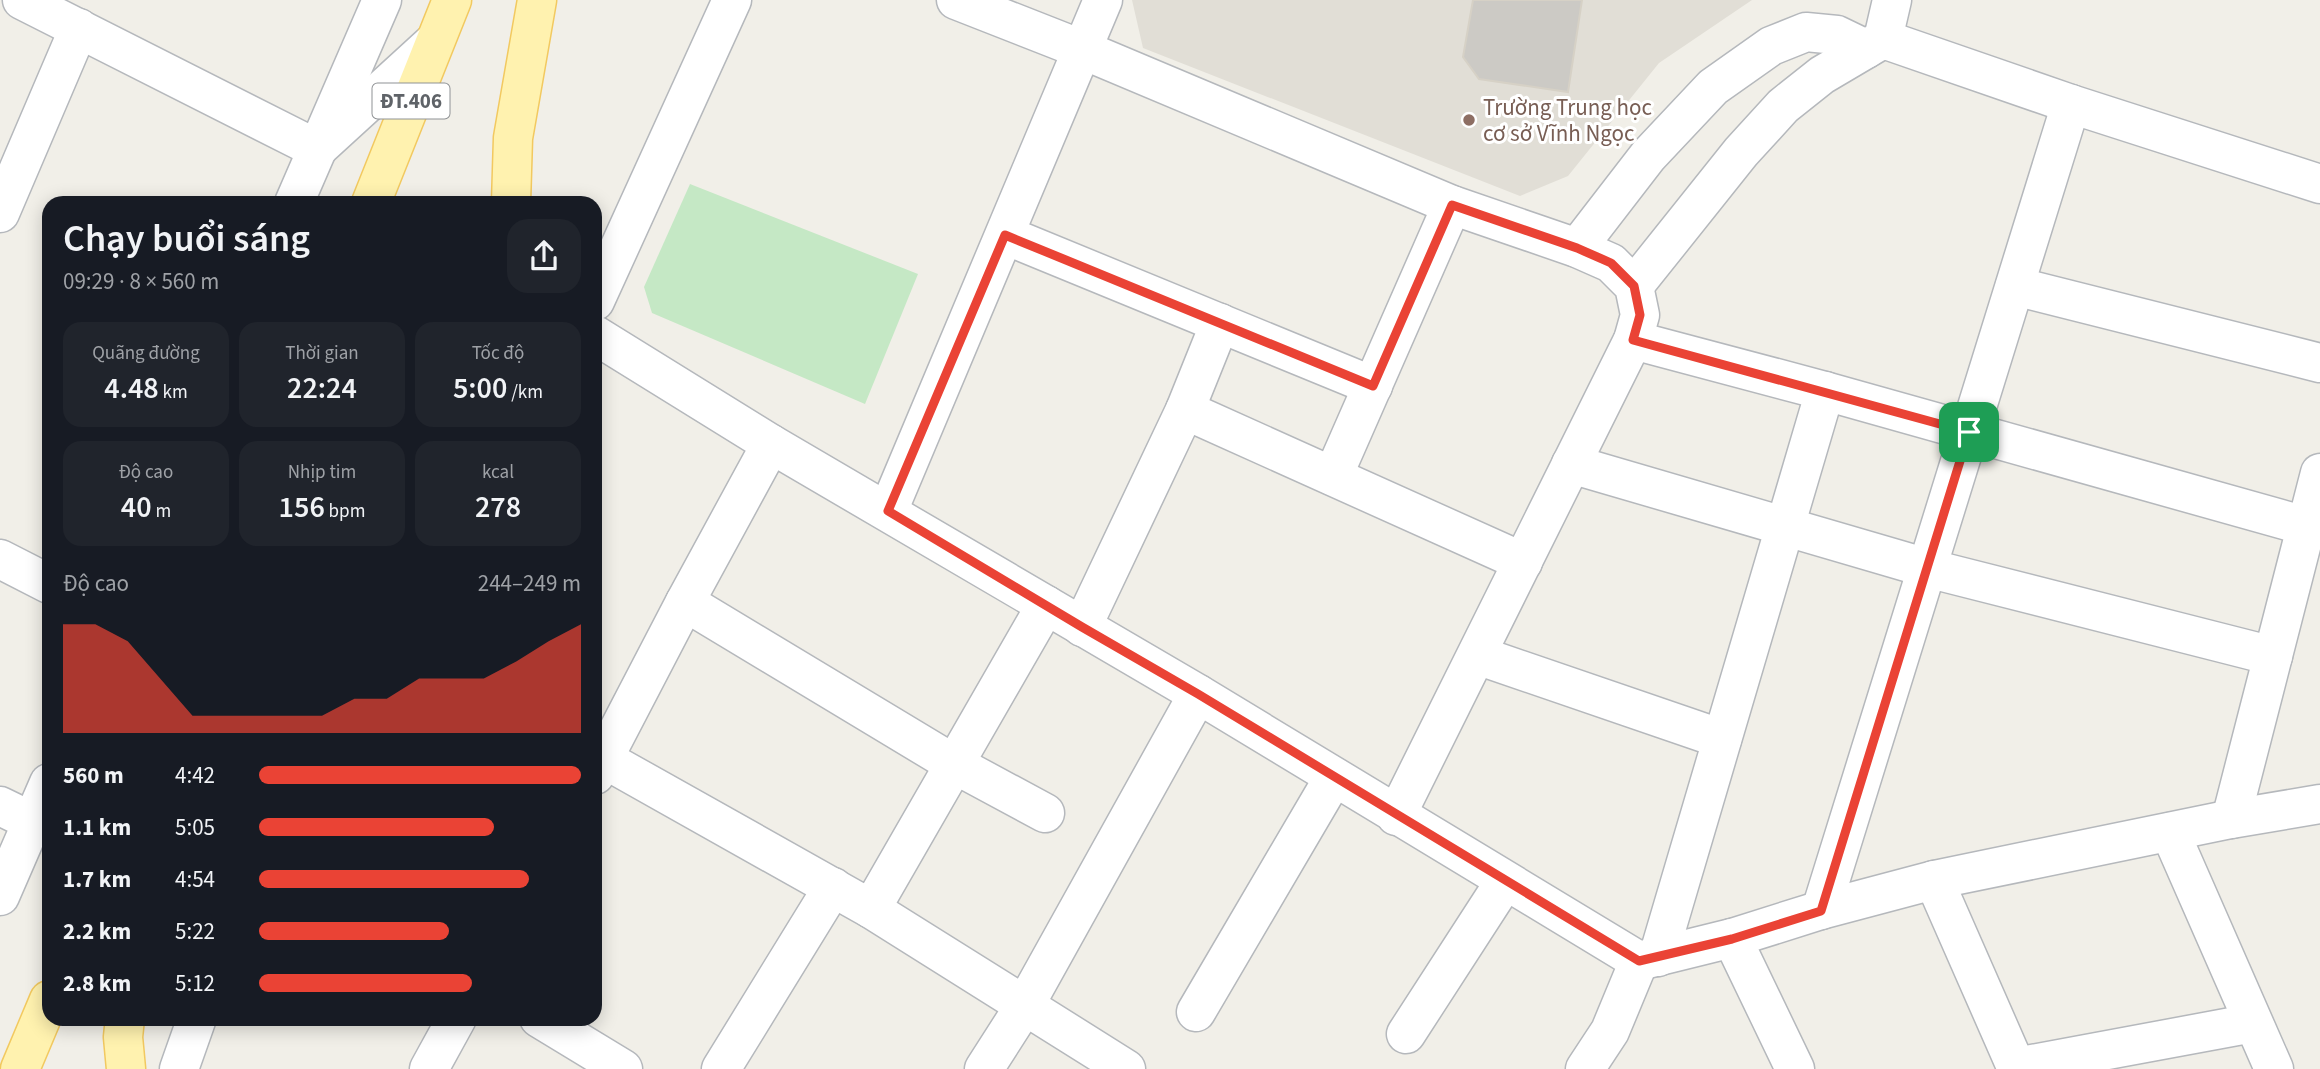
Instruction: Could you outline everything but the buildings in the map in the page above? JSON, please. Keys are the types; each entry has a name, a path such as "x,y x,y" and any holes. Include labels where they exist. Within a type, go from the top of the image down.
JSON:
{"main road":[{"name":"ĐT.406","path":"374,196 452,0"},
{"path":"511,196 513,138 537,0"},
{"path":"20,1069 42,1017"},
{"path":"124,1026 126,1069"}],"street":[{"path":"22,0 317,149"},
{"path":"297,196 382,0"},
{"path":"602,287 732,0"},
{"path":"956,0 1081,49 1452,205 1577,248 1611,263 1634,286 1640,315 1633,340 1396,816"},
{"path":"888,511 1103,0"},
{"path":"1634,286 1741,152 1783,106 1822,75 1874,44 1892,0"},
{"path":"0,213 79,27"},
{"path":"1577,248 1648,156 1713,87 1771,46 1806,32 1838,35 1874,44 2320,184"},
{"path":"314,196 317,149 433,43"},
{"path":"1821,911 2071,104"},
{"path":"1333,476 1452,205"},
{"path":"1005,235 1373,386"},
{"path":"2015,286 2320,363"},
{"path":"1082,627 1185,410 1220,323"},
{"path":"602,339 771,444 1198,694 1505,881 1648,959 1732,939 1934,880 2231,819 2320,804"},
{"path":"1633,340 2313,528"},
{"path":"1585,1069 1610,1031 1648,959 1722,739 1825,391"},
{"path":"1185,410 1523,562"},
{"path":"602,761 771,444"},
{"path":"1572,464 1927,568 2273,656"},
{"path":"2231,819 2273,656 2313,528 2320,473"},
{"path":"0,559 42,580"},
{"path":"685,602 954,764 1045,813"},
{"path":"871,909 1046,605"},
{"path":"1477,655 1722,739"},
{"path":"984,1069 1025,1005 1198,694"},
{"path":"602,769 833,887 1126,1069"},
{"path":"1196,1012 1334,778"},
{"path":"0,897 16,814 42,790"},
{"path":"2170,832 2274,1069"},
{"path":"1934,880 2017,1068 2253,1023"},
{"path":"1406,1034 1505,881"},
{"path":"721,1069 833,887"},
{"path":"1732,939 1795,1069"},
{"path":"178,1069 194,1026"},
{"path":"429,1069 453,1026"},
{"path":"552,1026 623,1069"}],"shaded area":[{"name":"Trường Trung học cơ sở Vĩnh Ngọc","path":"1132,0 1752,0 1659,63 1568,176 1520,196 1143,48"}],"green space":[{"path":"690,184 918,274 865,404 652,313 644,287"}],"place":[{"name":"Trường Trung học cơ sở Vĩnh Ngọc","path":"1469,120"}],"route":[{"path":"1452,205 1577,248 1611,263 1634,286 1640,315 1633,340 1969,432 1821,911 1732,939 1639,961 1198,694 888,511 1005,235 1373,386 1452,205"}]}
